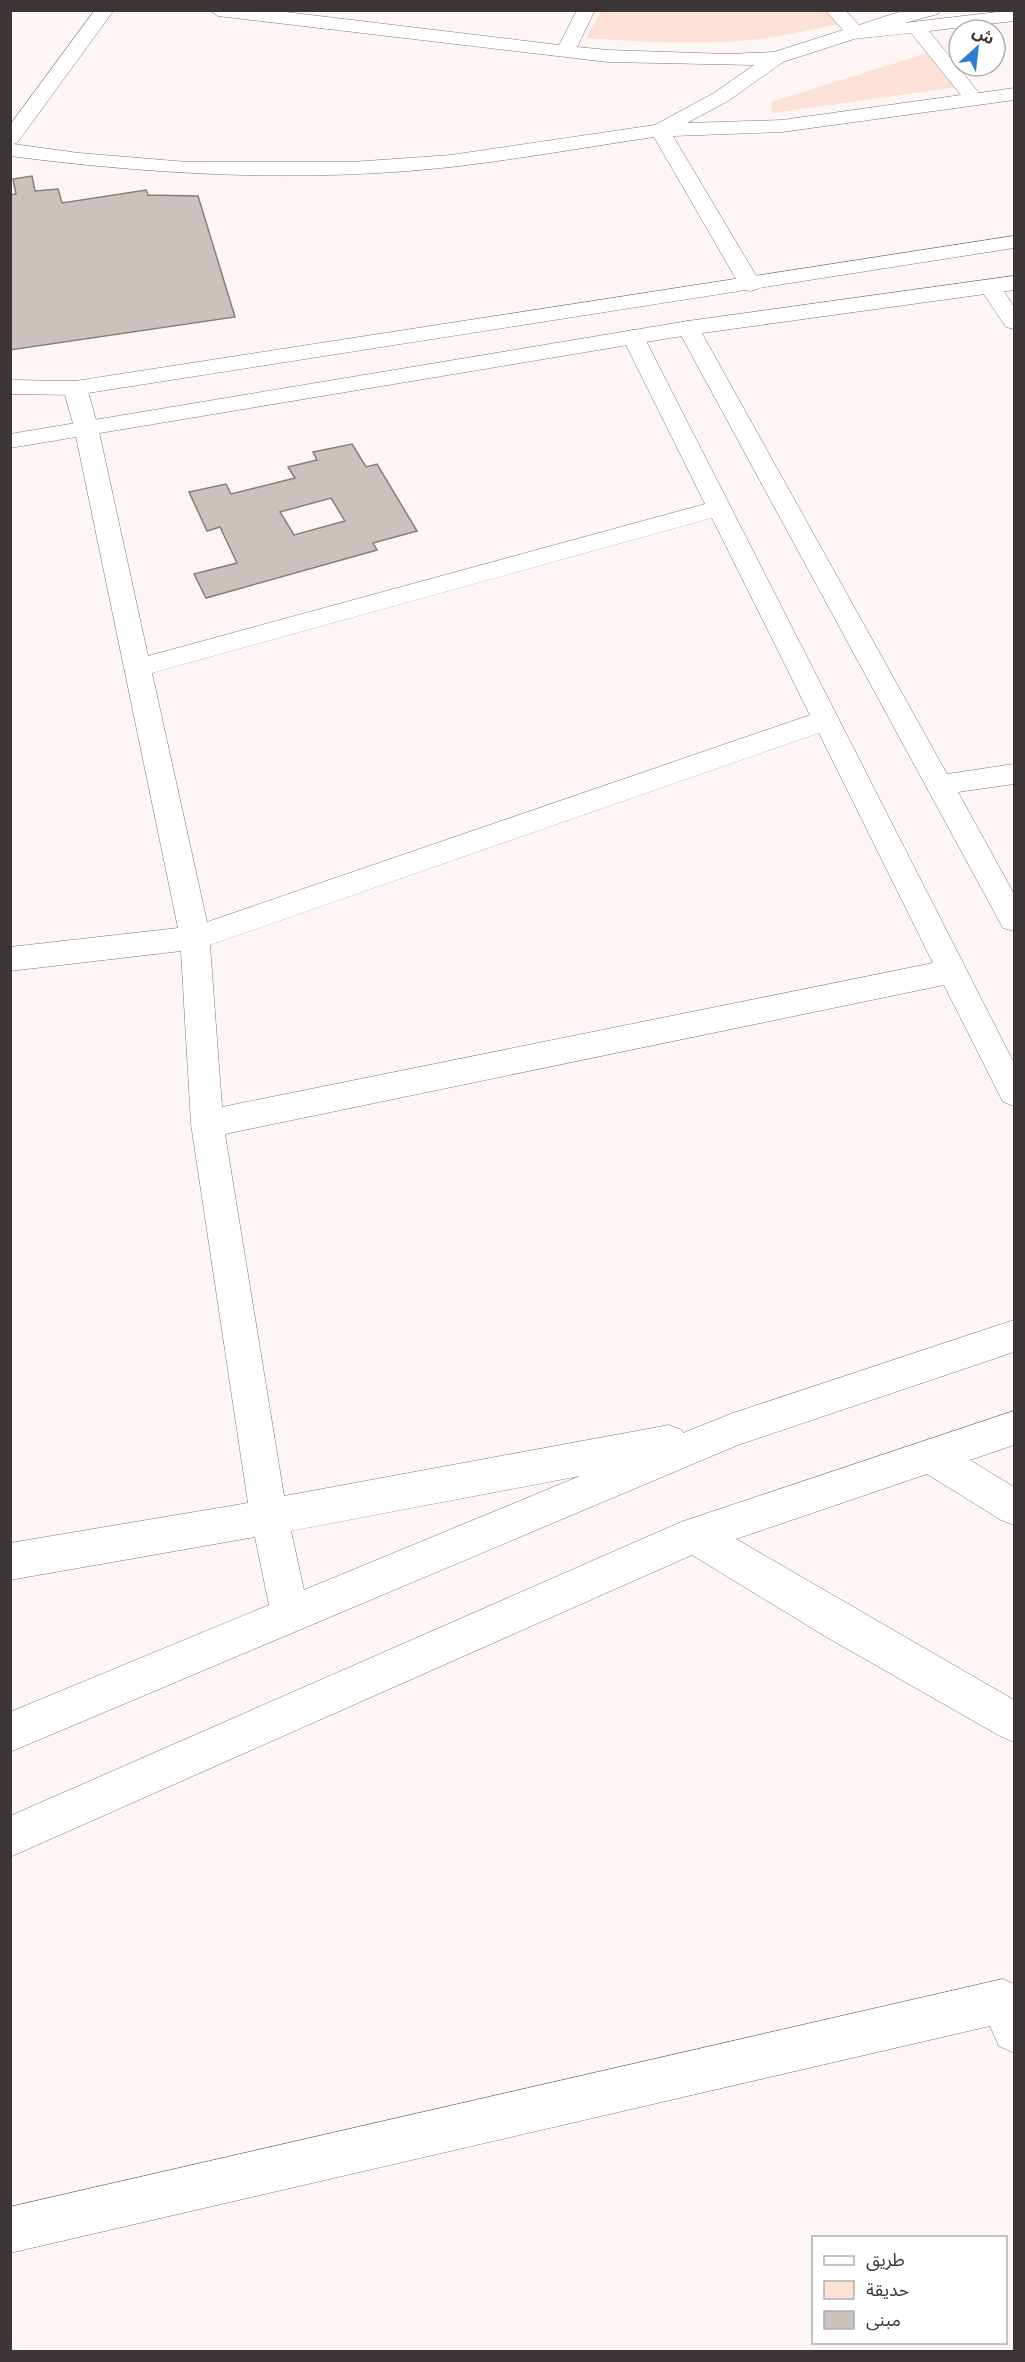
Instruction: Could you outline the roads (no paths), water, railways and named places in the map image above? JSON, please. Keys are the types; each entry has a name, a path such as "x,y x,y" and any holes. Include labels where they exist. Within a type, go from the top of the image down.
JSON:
{"street":[{"path":"10,139 105,10"},
{"path":"218,10 565,51 630,57 728,60 776,58 857,34 909,15 932,10"},
{"path":"565,51 586,10"},
{"path":"834,10 857,34"},
{"path":"857,34 1014,15"},
{"path":"918,28 975,100"},
{"path":"660,130 721,97 776,58"},
{"path":"10,150 79,159 187,168 352,168 451,161 660,130 782,126 1014,94"},
{"path":"660,130 750,284"},
{"path":"10,387 75,388 1014,242"},
{"path":"10,441 633,336 1014,283"},
{"path":"990,287 1014,322"},
{"path":"688,328 1014,921"},
{"path":"633,336 1014,1093"},
{"path":"75,388 87,427 195,938 207,1124 269,1516 290,1615"},
{"path":"138,668 719,508"},
{"path":"10,959 195,938 826,720"},
{"path":"939,785 1014,774"},
{"path":"207,1124 952,971"},
{"path":"10,1732 732,1430 1014,1336"},
{"path":"10,1837 694,1535 1014,1428"},
{"path":"10,1562 732,1430"},
{"path":"930,1456 1014,1507"},
{"path":"694,1535 842,1624 1014,1722"},
{"path":"10,2230 1003,2001 1014,2031"}]}
